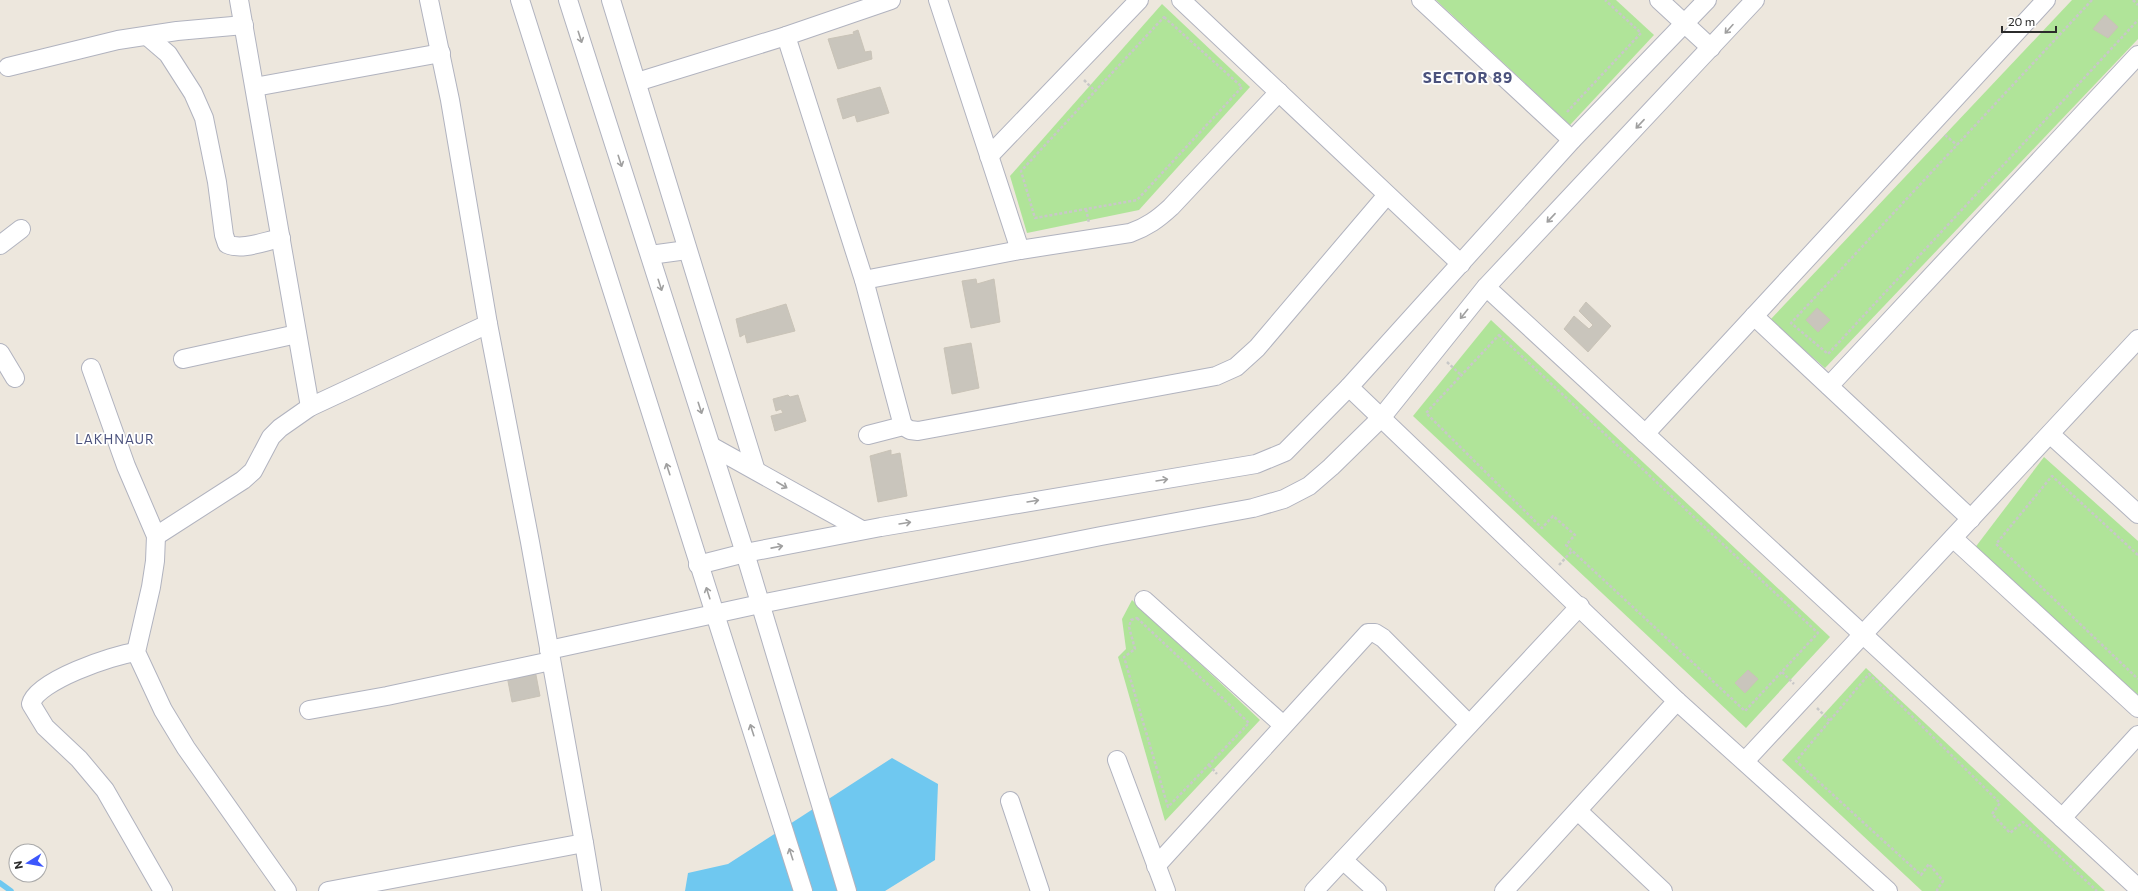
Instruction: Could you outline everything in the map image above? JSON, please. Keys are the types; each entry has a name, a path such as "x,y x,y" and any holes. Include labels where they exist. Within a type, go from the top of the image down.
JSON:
{"street":[{"path":"239,0 310,407"},
{"path":"429,0 441,53 488,324 517,470 592,891"},
{"path":"520,0 698,565 803,891"},
{"path":"568,0 745,553 847,891"},
{"path":"611,0 755,468"},
{"path":"637,82 786,36 891,0"},
{"path":"938,0 1020,250"},
{"path":"989,156 1139,0"},
{"path":"1181,0 1461,264"},
{"path":"1421,0 1572,140"},
{"path":"1659,0 1711,48"},
{"path":"698,565 745,553 862,530 1256,464 1285,452 1349,387 1572,140 1707,0"},
{"path":"309,710 387,696 714,614 760,604 1101,536 1253,508 1276,501 1309,486 1331,467 1381,418 1486,287 1755,0"},
{"path":"1645,434 2046,0"},
{"path":"8,67 118,40 244,25"},
{"path":"147,36 168,54 193,93 204,118 217,182 224,236 227,244 234,247 281,238"},
{"path":"786,36 864,280 903,426"},
{"path":"255,86 441,53"},
{"path":"1829,386 2138,55"},
{"path":"864,280 1020,250 1130,233 1144,228 1157,220 1171,206 1279,92"},
{"path":"868,435 903,426 910,430 918,431 1216,376 1236,367 1257,348 1388,195"},
{"path":"0,245 21,229"},
{"path":"650,255 687,250"},
{"path":"1486,287 2138,888"},
{"path":"1754,316 1971,519"},
{"path":"156,536 243,480 253,471 270,437 310,407 488,324"},
{"path":"183,359 297,334"},
{"path":"1745,761 2138,339"},
{"path":"0,353 15,378"},
{"path":"91,368 126,466 156,536 155,561 151,587 136,652 164,710 186,748 287,891"},
{"path":"1349,387 1580,606 1677,701 1888,891"},
{"path":"2050,434 2138,514"},
{"path":"711,446 755,468 862,530"},
{"path":"1953,538 2138,708"},
{"path":"1144,600 1283,725"},
{"path":"1314,891 1580,606"},
{"path":"1156,866 1368,633 1375,633 1383,638 1469,724"},
{"path":"136,652 119,654 82,668 36,695 31,704 45,726 79,759 105,790 162,891"},
{"path":"1504,891 1677,701"},
{"path":"2062,818 2138,735"},
{"path":"1117,760 1166,891"},
{"path":"1010,801 1040,891"},
{"path":"1578,811 1663,891"},
{"path":"328,891 584,843"},
{"path":"1343,860 1377,891"}],"path":[{"path":"1566,112 1641,33 1605,0"},
{"path":"2092,0 1791,323 1828,354 2138,20"},
{"path":"2133,0 2138,5"},
{"path":"1164,17 1242,87 1137,200 1035,218 1021,171 1164,17"},
{"path":"1499,335 1818,633 1745,711 1566,545 1576,535 1553,516 1542,528 1426,413 1499,335"},
{"path":"2137,553 2052,476 1996,544 2138,680"},
{"path":"1137,618 1249,723 1168,807 1124,658 1135,650 1129,627 1131,620 1137,618"},
{"path":"1938,891 1937,890 1944,881 1929,864 1922,875 1796,761 1869,674 2000,803 1992,814 2010,833 2023,822 2097,891"}],"green space":[{"path":"1436,0 1616,0 1654,35 1570,125"},
{"path":"2072,0 2138,0 2138,39 1825,368 1770,320"},
{"path":"1162,4 1250,87 1139,210 1027,233 1010,176"},
{"path":"1491,320 1830,637 1746,728 1413,416"},
{"path":"2044,457 2138,541 2138,695 1974,549"},
{"path":"1132,600 1260,720 1165,821 1118,657 1126,649 1122,619"},
{"path":"1866,668 2105,891 1922,891 1782,760"}],"water":[{"path":"892,758 938,784 935,860 885,891 685,891 688,873 728,864"}],"building":[{"path":"2105,15 2118,27 2108,38 2093,29"},
{"path":"858,30 865,52 871,51 872,59 838,69 828,39 854,34 853,32"},
{"path":"880,87 889,113 857,122 855,115 843,119 837,99"},
{"path":"976,279 977,284 994,279 1000,322 971,328 962,281"},
{"path":"1586,302 1611,326 1588,352 1564,329 1574,316 1589,329 1593,325 1579,311"},
{"path":"786,304 795,331 747,343 745,334 740,337 736,319"},
{"path":"1817,308 1830,320 1818,332 1806,320"},
{"path":"971,343 979,388 952,394 944,348"},
{"path":"788,395 790,397 798,395 806,421 775,431 771,416 783,413 781,409 776,411 773,399"},
{"path":"891,450 891,455 900,453 907,496 878,502 870,456"},
{"path":"535,670 540,696 512,702 507,676"},
{"path":"1748,670 1758,679 1745,693 1735,683"}],"waterway":[{"path":"0,883 11,891"}],"district":[{"name":"SECTOR 89","path":"1468,77"},
{"name":"LAKHNAUR","path":"115,439"}]}
